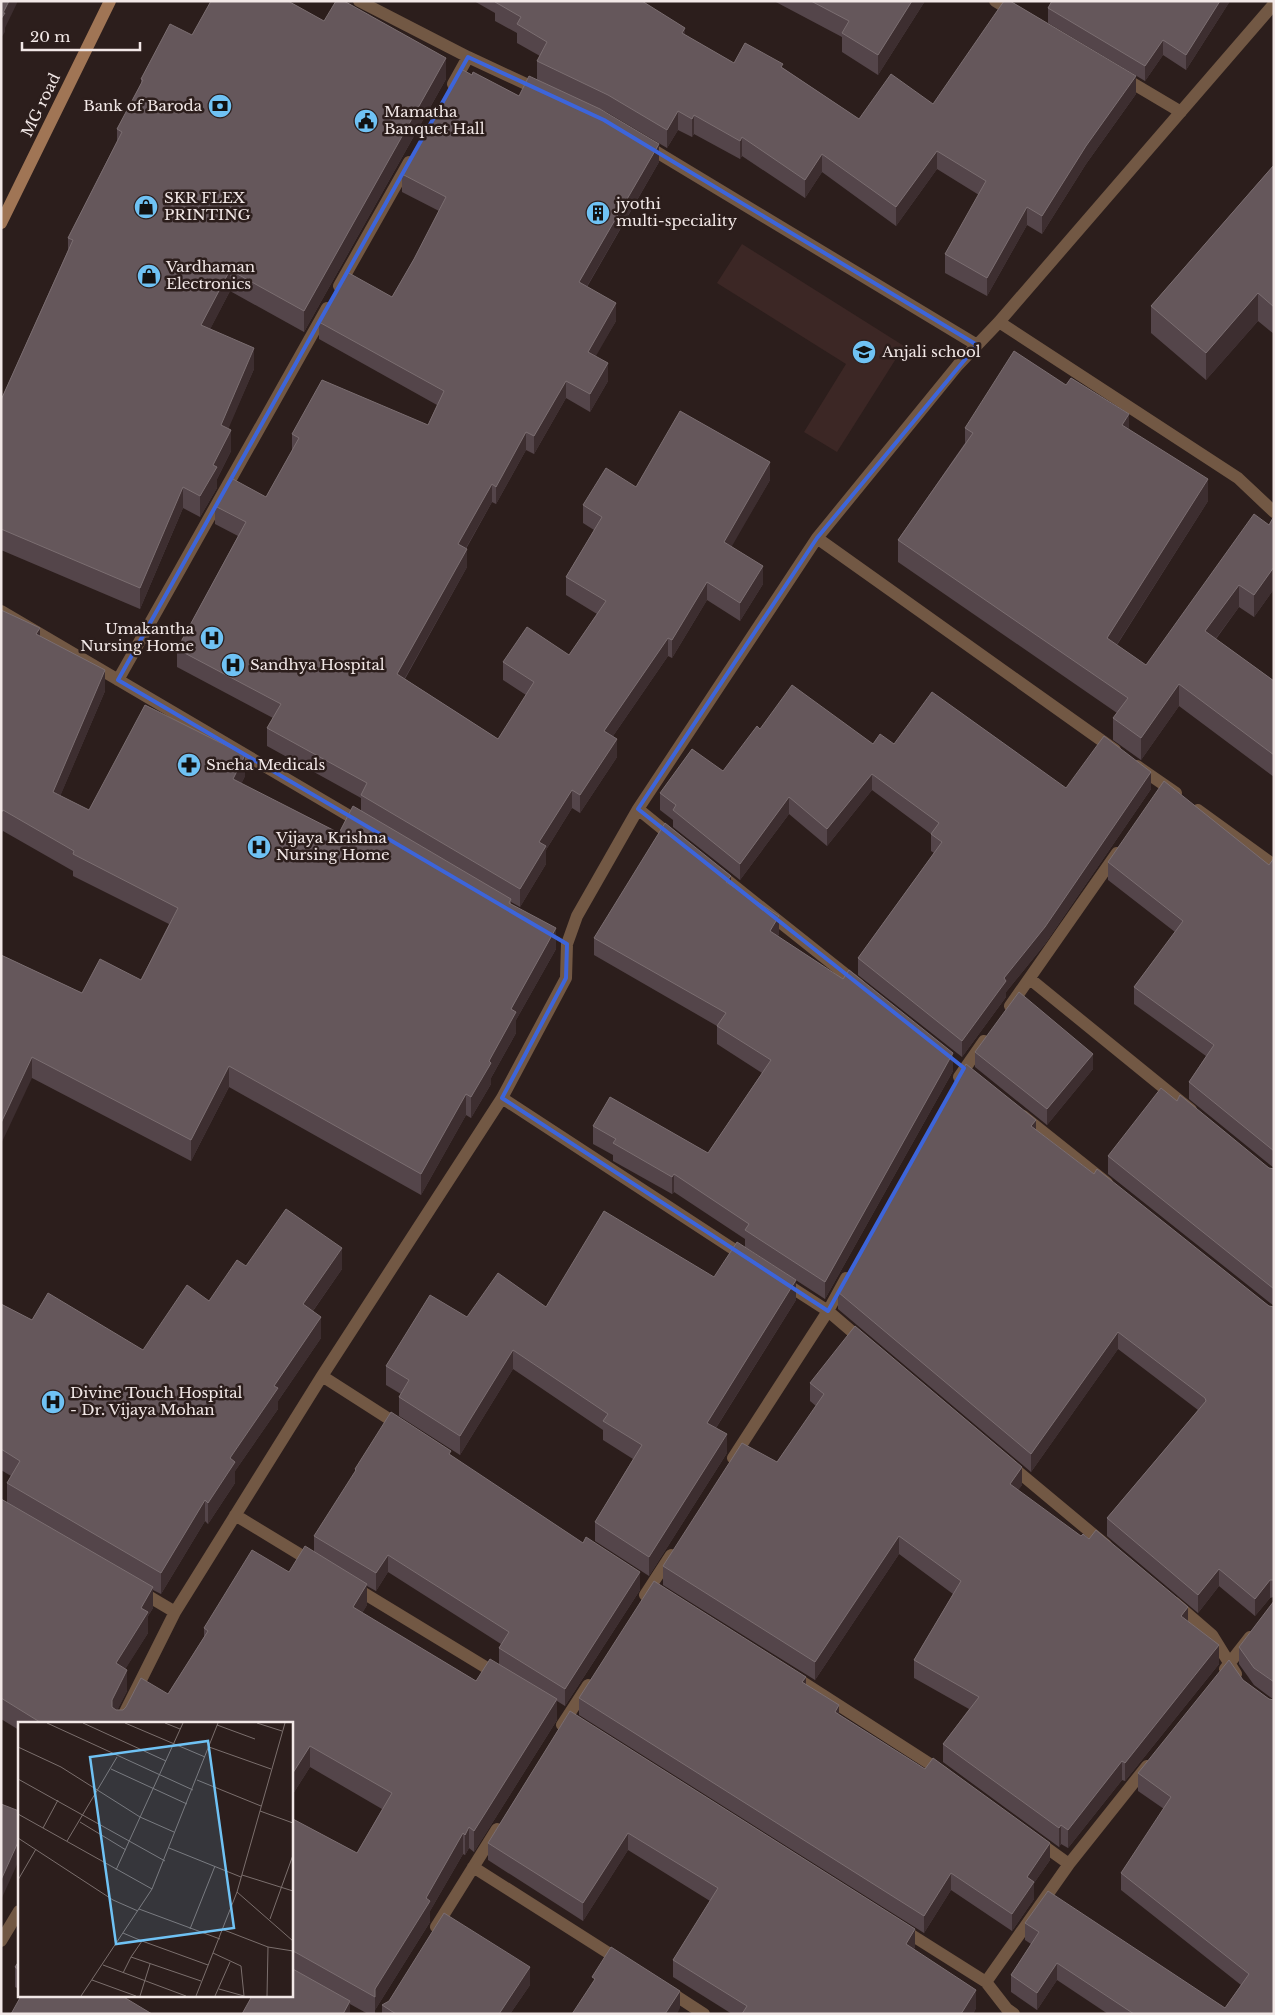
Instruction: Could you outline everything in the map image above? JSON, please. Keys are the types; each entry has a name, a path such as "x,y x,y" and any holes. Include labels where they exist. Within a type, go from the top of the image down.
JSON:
{"main road":[{"name":"MG road","path":"1,223 110,1"}],"street":[{"path":"359,1 468,57 550,95"},
{"path":"995,1 1029,21"},
{"path":"120,1722 175,1612 322,1376 502,1098 566,978 563,942 638,810 818,538 958,365 998,322 1274,4"},
{"path":"448,92 468,57"},
{"path":"1113,72 1181,112"},
{"path":"638,141 977,345"},
{"path":"118,680 414,152"},
{"path":"998,322 1238,478 1274,512"},
{"path":"818,538 1161,788 1274,864"},
{"path":"1,610 372,830"},
{"path":"638,810 684,846"},
{"path":"1002,1016 1030,979 1125,841"},
{"path":"708,865 870,994"},
{"path":"1030,979 1198,1116"},
{"path":"954,1086 964,1068 991,1031"},
{"path":"502,1098 828,1311 873,1349"},
{"path":"1010,1106 1119,1193"},
{"path":"728,1467 828,1311 852,1268"},
{"path":"322,1376 413,1434"},
{"path":"1001,1457 1114,1552"},
{"path":"235,1514 508,1681"},
{"path":"640,1603 676,1547"},
{"path":"126,1583 175,1612"},
{"path":"1166,1597 1212,1635 1229,1664 1244,1684"},
{"path":"1217,1679 1257,1627"},
{"path":"558,1733 593,1676"},
{"path":"794,1677 952,1778"},
{"path":"986,1982 1069,1864 1155,1756"},
{"path":"428,1940 503,1819"},
{"path":"1030,1836 1069,1864"},
{"path":"473,1866 630,1966"},
{"path":"1,1941 18,1913"},
{"path":"894,1924 986,1982 1006,2009 1014,2014"},
{"path":"654,1982 704,2014"}],"highlighted area":[{"path":"468,57 604,120 977,345 817,538 638,809 964,1068 828,1311 502,1098 566,978 567,944 118,680"}],"shaded area":[{"name":"Anjali school","path":"742,244 904,346 837,452 804,432 846,364 717,283"}],"building":[{"path":"1,1 9,1 1,19"},
{"path":"211,1 288,1 324,21 336,1 344,1 446,58 304,311 230,270 201,325 254,348 221,425 231,430 213,465 217,467 200,496 183,487 140,588 1,529 1,400 73,240 68,238 122,132 117,129 143,80 141,79 170,24 192,35"},
{"path":"495,1 642,1 685,28 682,33 734,63 745,43 783,64 781,67 859,119 891,74 933,104 1004,1 1010,1 1136,76 1086,146 1042,216 1027,207 987,278 945,254 986,181 937,151 896,207 822,154 805,180 742,137 740,141 694,115 692,119 678,111 667,130 608,95 537,61 547,42 517,24 521,17"},
{"path":"811,1 912,1 878,55 842,33 849,21"},
{"path":"1052,1 1220,1 1186,55 1163,40 1145,66 1048,8"},
{"path":"461,69 472,75 473,72 519,96 529,76 600,109 659,144 579,282 616,303 588,352 608,363 590,394 566,381 534,436 526,432 496,487 492,484 458,544 467,549 397,674 498,739 534,682 503,662 527,627 569,655 606,601 566,577 602,517 583,505 606,468 636,487 680,411 770,462 724,542 763,566 740,603 707,582 672,640 668,638 604,731 617,739 580,795 572,790 539,842 546,846 520,889 361,795 367,783 267,728 281,704 177,649 246,522 215,506 231,478 266,497 299,438 292,434 322,380 428,425 444,391 319,322 347,272 392,297 414,259 446,197 402,174"},
{"path":"1274,165 1274,307 1258,293 1206,353 1151,306"},
{"path":"1014,351 1066,385 1071,378 1129,414 1122,425 1208,479 1107,638 1146,665 1254,514 1269,525 1274,516 1274,567 1254,595 1239,585 1205,631 1274,681 1274,755 1179,684 1141,738 1113,718 1128,698 898,540 973,433 965,428"},
{"path":"1,610 40,628 36,634 105,670 53,792 89,810 145,705 245,755 233,779 339,833 353,806 511,899 509,903 556,928 511,1009 516,1012 489,1061 491,1063 471,1097 466,1094 421,1174 229,1066 191,1140 32,1057 1,1123 1,955 82,993 100,959 141,980 178,908 73,854 74,851 3,810 1,813"},
{"path":"792,685 873,744 880,734 894,744 932,692 1066,788 1104,736 1151,772 1045,927 1004,978 1006,981 962,1041 858,958 942,842 931,834 939,823 872,774 827,829 789,797 740,864 673,810 676,805 660,793 692,749 723,771 757,726 760,729"},
{"path":"1164,781 1269,865 1274,858 1274,1151 1189,1082 1214,1045 1134,987 1183,921 1108,862"},
{"path":"665,823 731,876 726,882 779,916 770,931 843,979 849,970 953,1053 825,1282 745,1230 749,1224 674,1174 672,1177 613,1143 616,1139 593,1126 610,1097 708,1153 771,1060 717,1026 726,1013 594,938"},
{"path":"1019,992 1093,1054 1047,1109 975,1052"},
{"path":"966,1064 1036,1120 1031,1126 1094,1174 1097,1169 1269,1306 1274,1307 1274,1580 1270,1580 1255,1599 1219,1569 1198,1595 1107,1518 1206,1401 1205,1398 1118,1332 1031,1454 838,1292"},
{"path":"1161,1088 1177,1101 1180,1095 1269,1168 1274,1169 1274,1289 1108,1156"},
{"path":"286,1209 342,1248 303,1304 321,1317 274,1386 278,1388 230,1458 235,1462 208,1503 205,1500 161,1573 7,1483 20,1461 1,1449 1,1304 32,1320 48,1293 143,1350 187,1285 209,1301 237,1260 246,1266"},
{"path":"604,1211 714,1277 737,1242 796,1280 707,1423 727,1434 649,1557 595,1522 642,1445 603,1421 608,1414 513,1350 460,1436 399,1397 409,1380 386,1366 430,1295 467,1317 498,1273 546,1307"},
{"path":"855,1326 1022,1467 1010,1484 1081,1536 1083,1534 1089,1539 1096,1530 1188,1607 1181,1616 1219,1645 1125,1763 1122,1761 1068,1830 1061,1825 1059,1828 943,1744 979,1697 914,1660 961,1581 899,1536 815,1662 663,1566 742,1443 777,1462 824,1394 810,1383"},
{"path":"391,1412 451,1451 449,1454 583,1543 586,1537 640,1572 565,1689 499,1648 509,1632 388,1555 376,1573 314,1536"},
{"path":"1,1499 153,1587 141,1608 148,1612 116,1663 127,1670 112,1700 112,1707 116,1710 123,1710 126,1707 141,1678 168,1694 208,1631 204,1628 252,1550 289,1572 305,1546 367,1584 353,1607 476,1681 490,1659 557,1699 474,1831 469,1827 465,1835 463,1833 426,1898 430,1901 375,1989 375,1997 292,1951 292,1819 357,1853 392,1793 310,1746 292,1774 292,1722 40,1722 1,1698"},
{"path":"654,1581 806,1677 802,1682 839,1705 835,1712 925,1769 933,1758 1050,1843 1027,1877 1034,1882 1012,1914 951,1873 924,1916 579,1698"},
{"path":"1274,1601 1274,1682 1254,1668 1239,1647"},
{"path":"1229,1660 1243,1680 1269,1699 1274,1700 1274,2014 1134,2014 1057,1963 1037,1993 1011,1975 1039,1932 1025,1923 1048,1891 1225,2008 1249,1974 1121,1873 1171,1797 1138,1773"},
{"path":"570,1711 915,1929 906,1944 976,1990 961,2014 742,2014 747,2006 673,1960 718,1888 628,1833 583,1903 488,1843"},
{"path":"1,1804 18,1811 18,1842 1,1880"},
{"path":"444,1913 530,1967 499,2014 396,2014 382,2005 389,2001"},
{"path":"611,1947 680,1991 665,2014 572,2014 595,1979 592,1977"},
{"path":"292,1969 350,2001 343,2014 242,2014 251,1998 292,1998"},
{"path":"20,1998 125,1998 152,2014 11,2014"}],"place":[{"name":"Bank of Baroda","path":"220,106"},
{"name":"Mamatha Banquet Hall","path":"366,121"},
{"name":"SKR FLEX PRINTING","path":"146,207"},
{"name":"jyothi multi-speciality","path":"598,213"},
{"name":"Vardhaman Electronics","path":"149,276"},
{"name":"Anjali school","path":"864,352"},
{"name":"Umakantha Nursing Home","path":"212,638"},
{"name":"Sandhya Hospital","path":"233,665"},
{"name":"Sneha Medicals","path":"189,765"},
{"name":"Vijaya Krishna Nursing Home","path":"259,847"},
{"name":"Divine Touch Hospital - Dr. Vijaya Mohan","path":"53,1402"}]}
